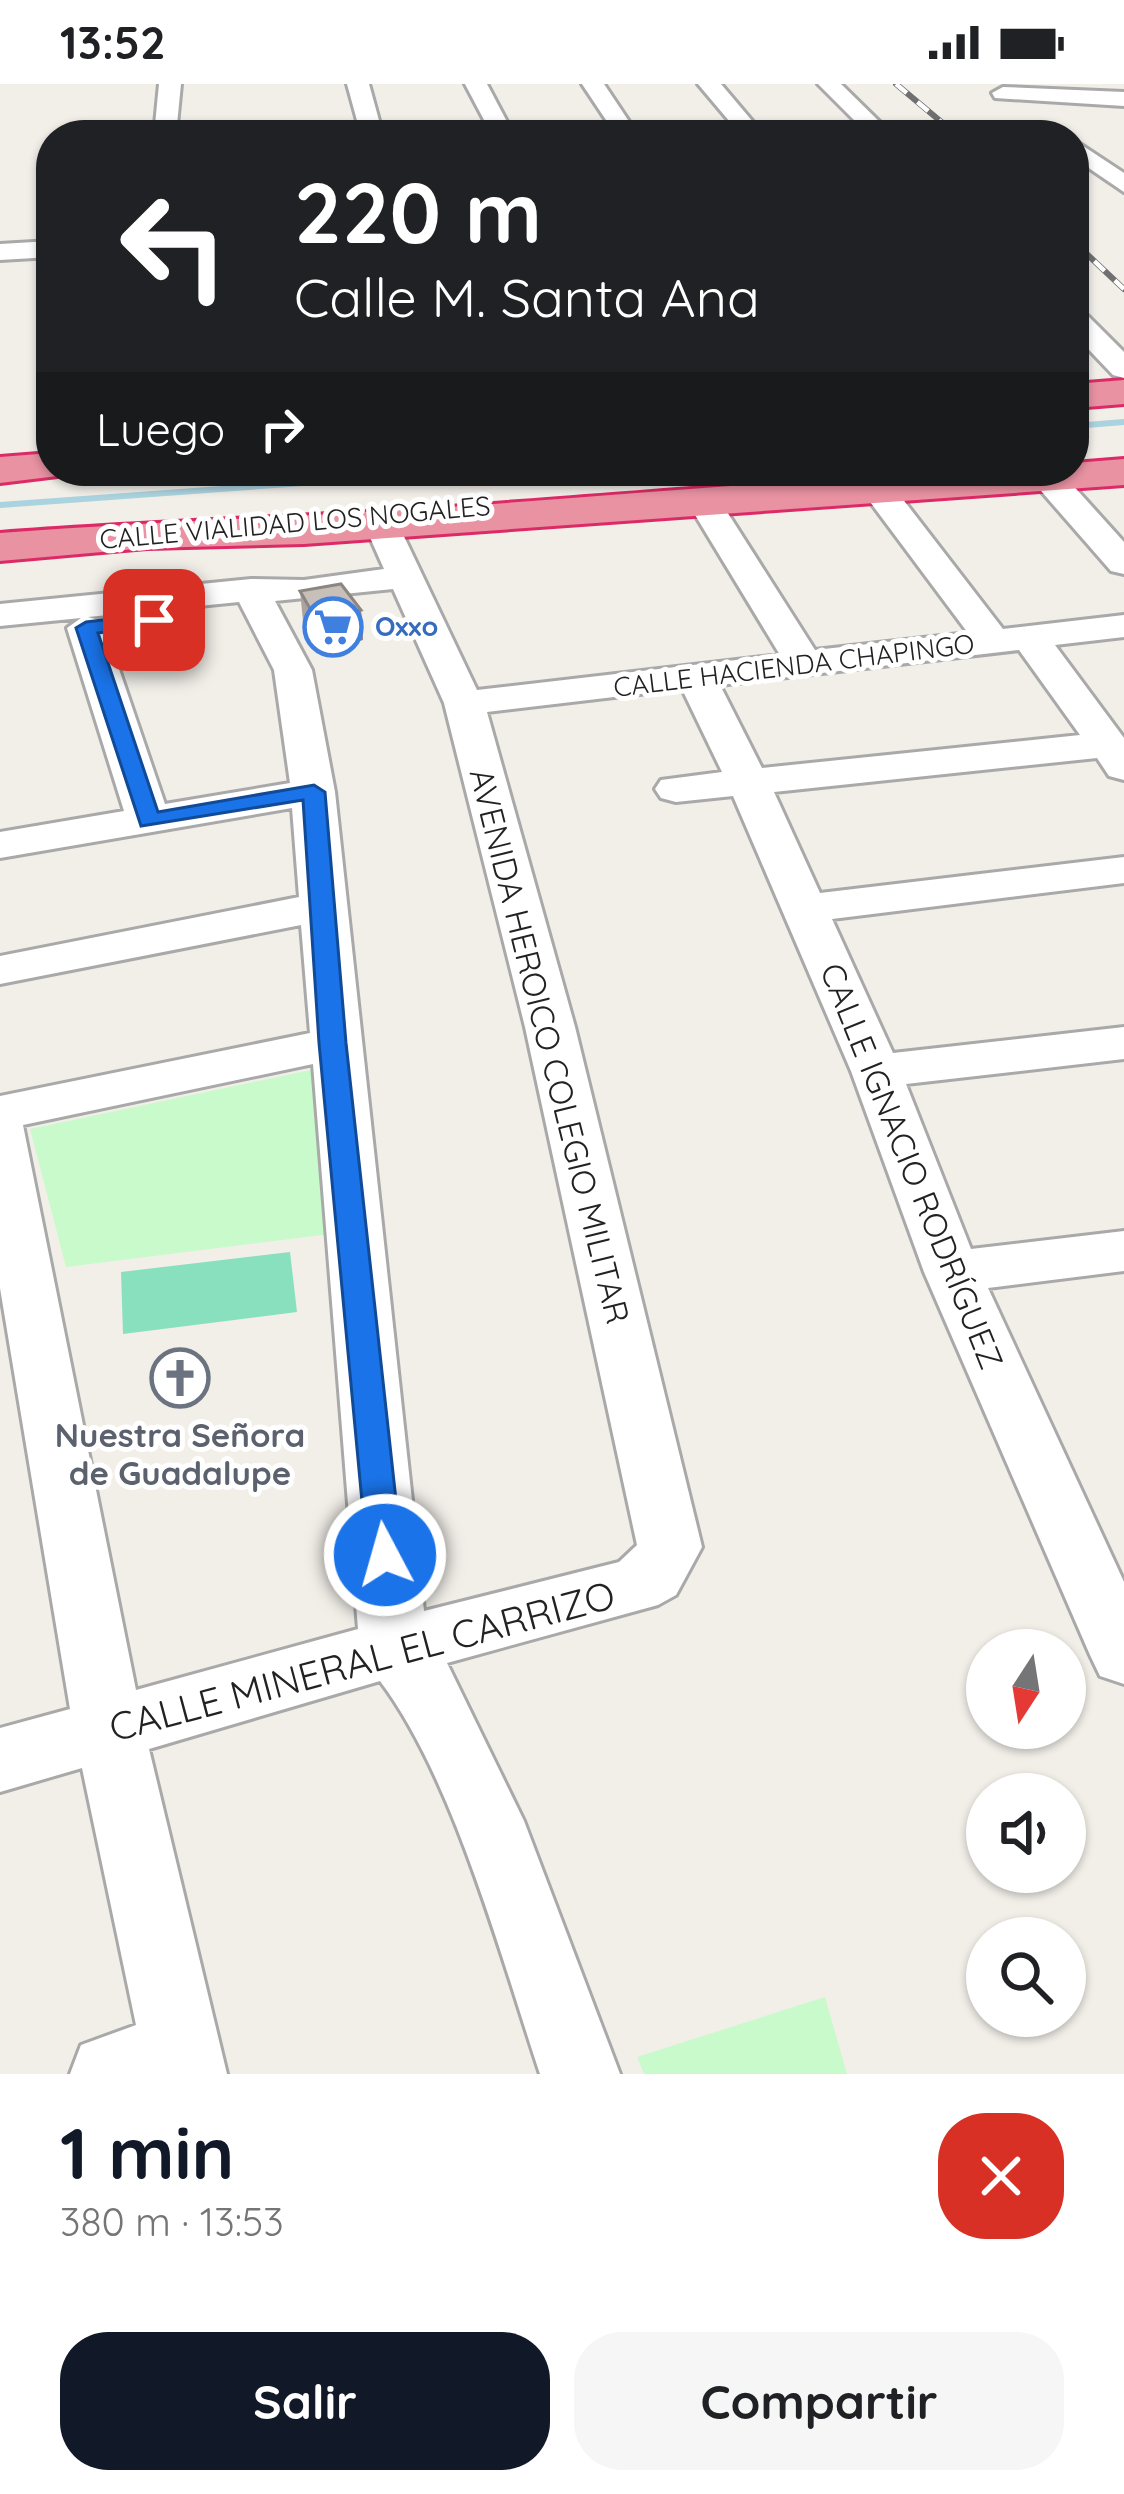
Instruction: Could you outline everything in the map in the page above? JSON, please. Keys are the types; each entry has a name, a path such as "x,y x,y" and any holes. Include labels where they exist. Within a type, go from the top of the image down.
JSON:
{"highway":[{"path":"1089,395 1124,392"},
{"path":"1089,464 1124,457"},
{"path":"0,470 36,467"},
{"path":"1089,470 1124,472"},
{"name":"CALLE VIALIDAD LOS NOGALES","path":"0,547 822,486"},
{"path":"148,535 382,526 838,486"}],"street":[{"path":"166,120 170,84"},
{"path":"358,84 368,120"},
{"path":"476,84 495,120"},
{"path":"593,84 617,120"},
{"path":"709,84 740,120"},
{"path":"830,84 867,120"},
{"path":"997,89 1124,99"},
{"path":"997,89 1037,120"},
{"path":"1089,144 1124,185"},
{"path":"0,252 36,251"},
{"path":"880,486 1116,756"},
{"path":"1072,486 1124,563"},
{"path":"703,500 806,666"},
{"name":"AVENIDA HEROICO COLEGIO MILITAR","path":"382,526 464,703 550,1027 670,1546 653,1576"},
{"path":"0,634 86,628 402,577"},
{"path":"0,615 271,595"},
{"path":"271,595 300,690 314,792 332,1043 394,1648 418,1674 452,1737 517,1884 580,2074"},
{"name":"CALLE HACIENDA CHAPINGO","path":"464,703 697,680 1124,626"},
{"path":"86,628 149,821"},
{"name":"CALLE IGNACIO RODRÍGUEZ","path":"697,680 805,909 876,1071 952,1272 1124,1654"},
{"path":"676,789 1116,756"},
{"path":"0,845 314,792"},
{"path":"805,909 1124,870"},
{"path":"0,970 322,907"},
{"path":"876,1071 1124,1042"},
{"path":"0,1113 332,1043"},
{"path":"0,1130 109,1731 160,2066"},
{"path":"952,1272 1124,1251"},
{"name":"CALLE MINERAL EL CARRIZO","path":"0,1760 394,1648 635,1586 653,1576"}],"green space":[{"path":"325,1067 338,1233 66,1267 30,1129"},
{"path":"290,1252 297,1312 123,1334 121,1272"},
{"path":"825,1997 847,2074 644,2074 637,2057"}],"building":[{"path":"341,584 361,610 316,619 300,591"}],"waterway":[{"path":"1089,425 1124,422"},
{"path":"0,505 262,486"}],"railway":[{"path":"896,84 939,120"},
{"path":"1089,256 1124,289"}],"place":[{"name":"Oxxo","path":"333,627"},
{"name":"Nuestra Señora de Guadalupe","path":"180,1378"}],"route":[{"path":"154,620 86,628 149,821 314,792 332,1043 385,1555"}]}
